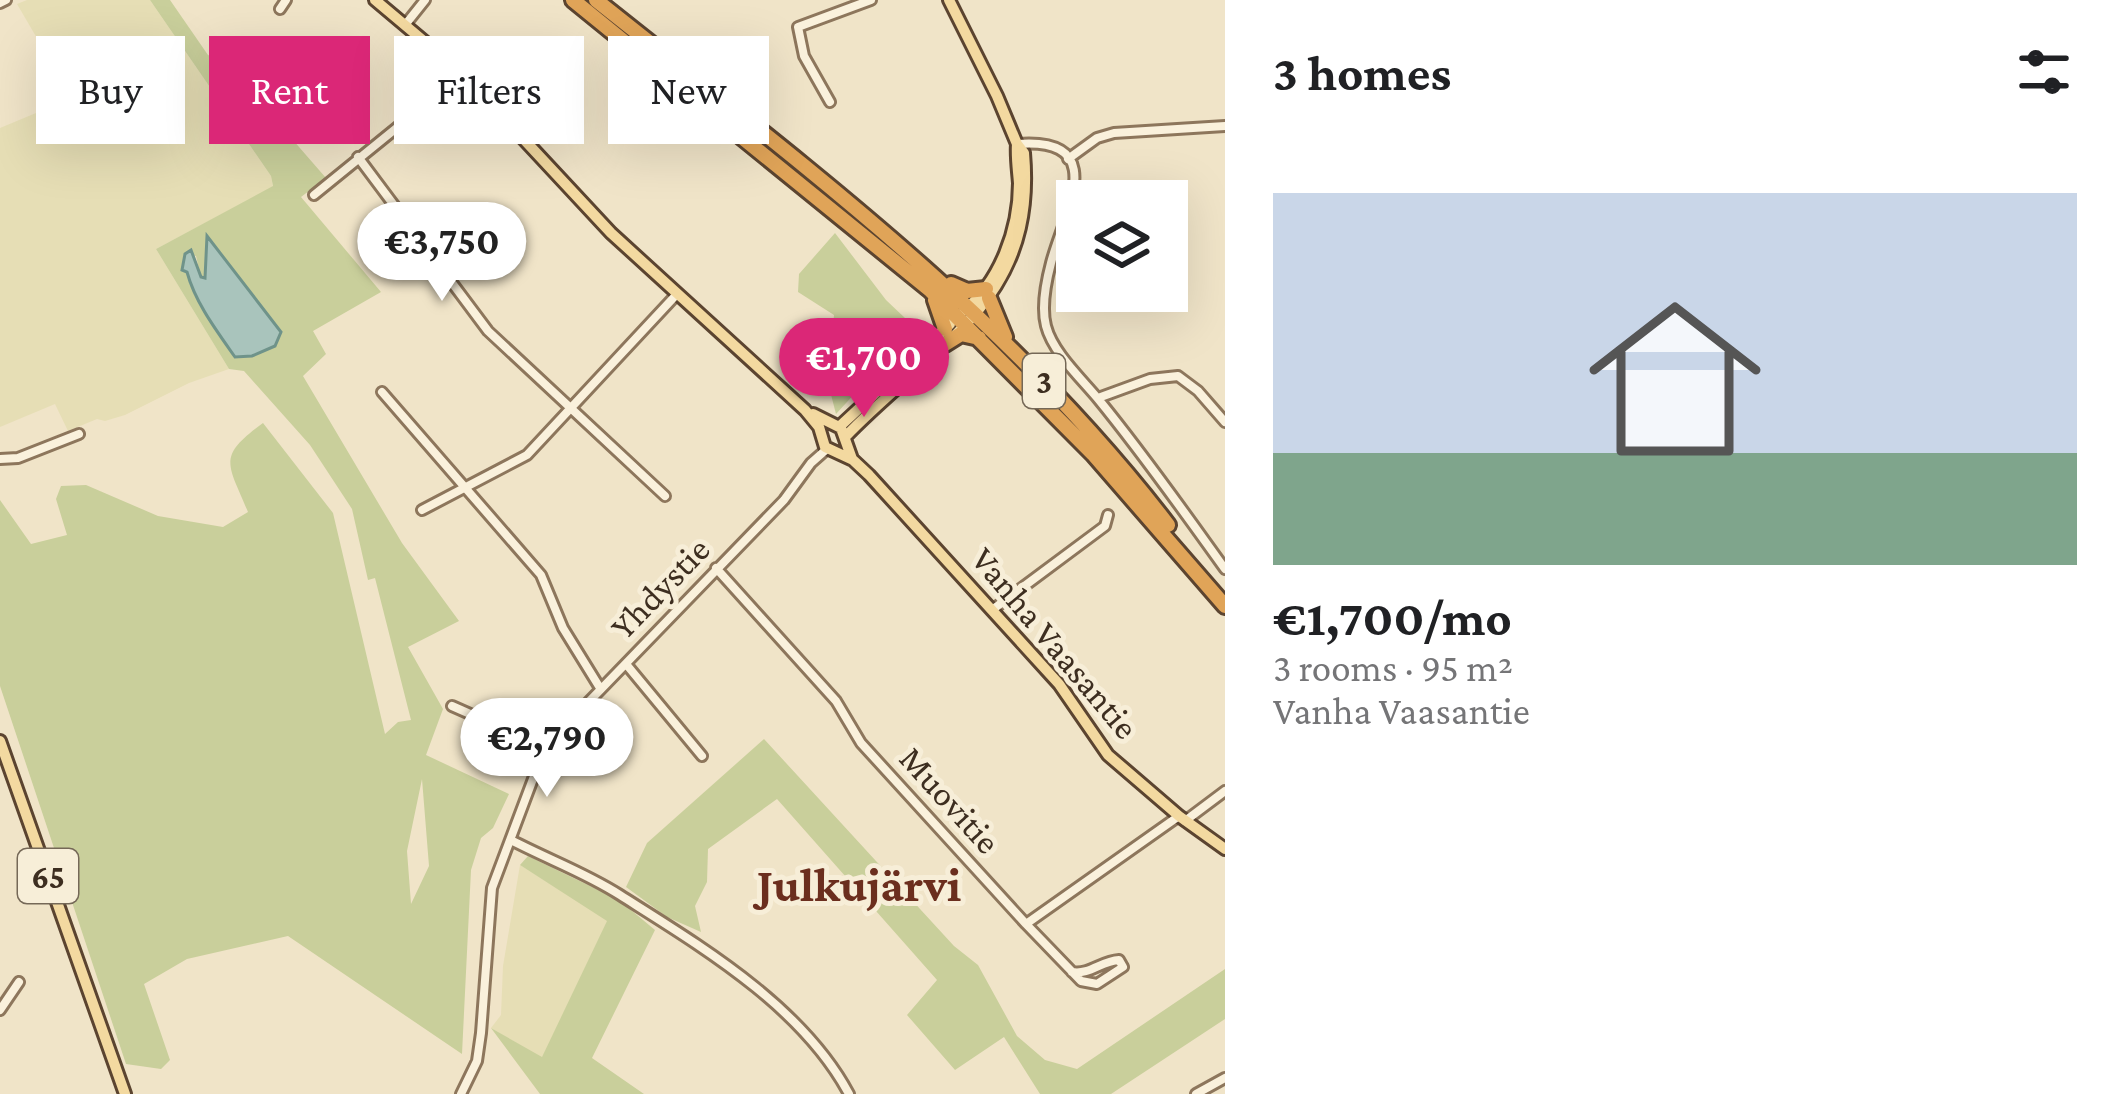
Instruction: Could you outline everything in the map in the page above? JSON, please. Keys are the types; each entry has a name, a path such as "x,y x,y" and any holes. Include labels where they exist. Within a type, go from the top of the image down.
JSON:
{"highway":[{"name":"3","path":"573,0 935,284"},
{"name":"3","path":"596,0 848,199 967,315 1011,347 1135,482 1225,604"},
{"path":"981,338 945,336 935,284 987,293 1011,347"},
{"name":"3","path":"967,315 981,338 1138,502 1225,604"}],"main road":[{"path":"375,0 418,36"},
{"path":"528,144 589,210 805,410 821,434 837,438 987,293 1017,210 1017,145 949,0"},
{"name":"Vanha Vaasantie","path":"805,410 837,438 1059,684 1108,755 1225,849"},
{"name":"65","path":"0,741 125,1094"}],"street":[{"path":"405,25 425,0"},
{"path":"830,102 804,56 798,27 871,0"},
{"path":"1069,159 1096,138 1114,133 1225,126"},
{"path":"314,195 394,129"},
{"path":"1017,145 1046,144 1069,159 1076,190 1052,260 1044,316 1052,341 1225,569"},
{"path":"358,158 488,331 665,496"},
{"path":"422,510 527,454 677,294"},
{"path":"1098,398 1150,379 1178,376 1225,422"},
{"path":"382,392 541,575 563,628 601,688"},
{"path":"0,459 18,458 79,434"},
{"name":"Yhdystie","path":"811,463 821,434"},
{"name":"Yhdystie","path":"461,1094 477,1061 492,888 545,747 784,500 837,438"},
{"path":"992,610 1105,526 1108,515"},
{"name":"Muovitie","path":"716,568 836,700 861,743 1072,972"},
{"path":"626,664 702,755"},
{"path":"452,706 545,747"},
{"path":"1026,924 1225,791"},
{"path":"512,841 619,894 712,954 816,1041 849,1094"},
{"path":"1112,959 1123,967 1097,984 1081,981 1072,972 1089,971 1112,959"},
{"path":"0,1010 19,982"},
{"path":"1196,1094 1225,1078"}],"shaded area":[{"path":"27,0 150,0 175,36 36,36 17,4"},
{"path":"185,51 209,86 209,144 249,144 271,176 273,187 156,249 229,369 125,415 97,419 68,431 55,404 0,427 0,128 36,113 36,144 185,144"},
{"path":"520,865 608,920 542,1058 491,1028 501,1015 503,966"}],"green space":[{"path":"150,0 170,0 208,55 209,86 185,51 185,36 175,36"},
{"path":"249,144 296,144 326,178 301,197 381,292 313,331 326,354 303,376 402,543 459,621 408,647 443,709 426,755 509,794 493,828 481,838 471,870 462,1054 288,936 187,959 144,984 170,1060 161,1069 126,1064 0,686 0,500 31,544 67,535 56,499 61,486 86,485 158,516 223,527 248,512 232,471 232,453 263,423 333,513 385,734 398,722 411,720 375,578 368,580 352,509 310,445 244,371 229,369 156,249 273,186","holes":["208,249 256,301 235,356 182,269 185,254 196,256 201,278 205,278","422,779 429,866 411,904 407,851"]},
{"path":"835,233 905,318 889,356 836,414 828,383 834,315 798,292 799,274"},
{"path":"764,739 954,946 978,965 1017,1036 1045,1060 1077,1069 1225,969 1225,1019 1111,1094 1040,1094 1004,1037 955,1070 907,1015 937,980 777,799 708,849 707,882 695,906 701,932 667,917 626,887 647,843"},
{"path":"528,856 619,900 655,930 592,1058 644,1094 540,1094 491,1028 542,1057 607,921 520,865"}],"water":[{"path":"207,236 281,332 275,346 235,357 207,316 182,270 185,254 191,250 205,278"}],"district":[{"name":"Julkujärvi","path":"859,884"}]}
